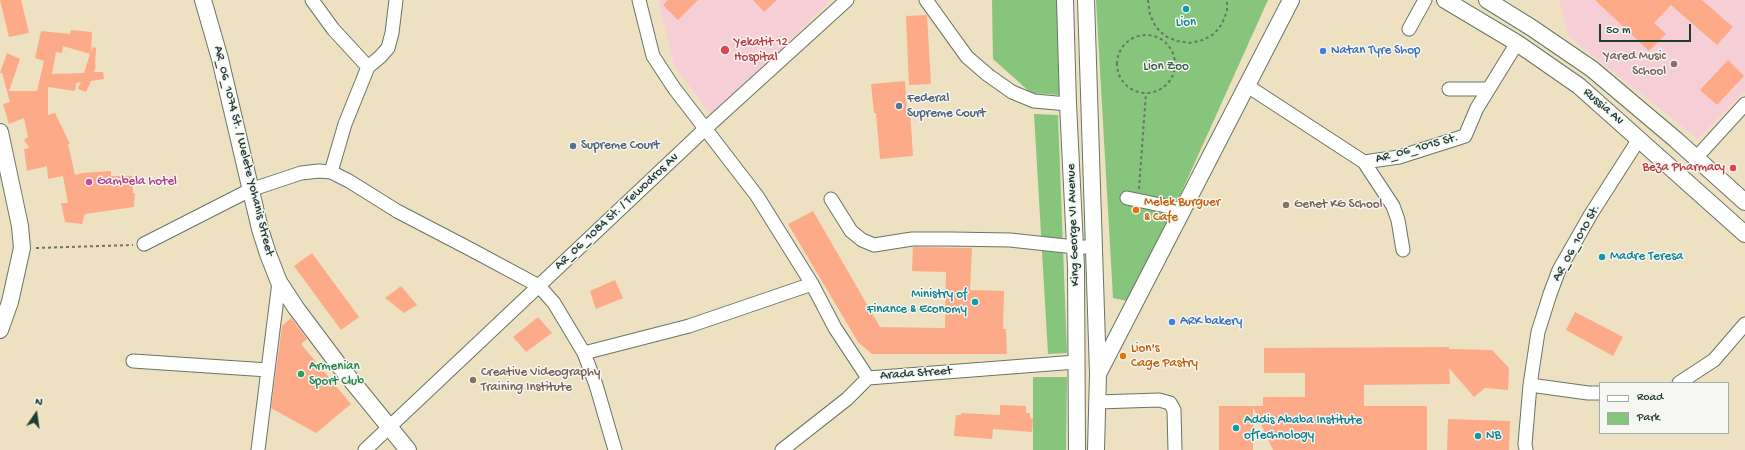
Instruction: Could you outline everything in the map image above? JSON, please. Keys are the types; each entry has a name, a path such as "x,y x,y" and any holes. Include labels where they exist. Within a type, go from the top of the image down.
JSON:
{"main road":[{"name":"AR_06_1074 St. / Welete Yohanis Street","path":"203,0 220,59 250,190 268,254 279,282 296,308 338,364 408,450"},
{"name":"King George VI Avenue","path":"1065,0 1068,104 1075,247 1077,450"},
{"name":"King George VI Avenue","path":"1086,0 1089,150 1098,374 1096,450"},
{"path":"1077,389 1098,374 1291,0"},
{"name":"Russia Av","path":"1445,0 1517,43 1579,86 1745,234"},
{"name":"Russia Av","path":"1487,0 1532,28 1592,69 1745,202"},
{"path":"1579,86 1592,69"},
{"path":"0,132 20,226 22,248 10,302 0,330"},
{"path":"1660,158 1674,139"},
{"path":"1071,154 1089,150"}],"street":[{"path":"312,0 333,29 368,67"},
{"path":"331,172 345,124 368,67 388,48 392,33 396,0"},
{"path":"639,0 654,56 674,88 757,196 812,284 835,328 868,378"},
{"name":"AR_06_1084 St. / Tewodros Av","path":"365,450 706,128 847,0"},
{"path":"926,0 967,57 988,75 1012,92 1034,101 1068,104"},
{"path":"1410,29 1425,0"},
{"name":"AR_06_1015 St.","path":"1364,162 1399,157 1465,136 1477,108 1517,43"},
{"name":"AR_06_1015 St.","path":"1246,85 1364,162 1393,206 1398,220 1403,250"},
{"path":"1449,89 1488,89"},
{"path":"1695,159 1745,104"},
{"name":"AR_06_1010 St.","path":"1526,450 1525,444 1530,385 1538,332 1550,294 1559,270 1595,208 1639,139"},
{"path":"144,244 250,190 301,173 319,171 331,172 349,180 397,211 539,286 554,303 584,353 596,385 615,450"},
{"path":"831,199 851,231 862,240 874,245 912,239 951,239 1010,240 1075,247 1093,247"},
{"path":"1133,199 1175,208"},
{"path":"258,450 279,282"},
{"path":"584,353 689,326 812,284"},
{"path":"1681,382 1714,360 1745,324"},
{"path":"133,361 268,370"},
{"name":"Arada Street","path":"782,450 847,398 868,378 1076,362"},
{"path":"1530,385 1588,393 1599,393"},
{"path":"1097,402 1159,400 1170,403 1174,410 1175,450"}],"path":[{"path":"1148,0 1150,15 1156,27 1165,36 1177,41 1190,43 1203,40 1214,34 1222,24 1227,11 1228,0"},
{"path":"1146,34 1160,39 1170,47 1174,55 1176,64 1174,73 1170,81 1155,91 1146,93 1136,91 1128,86 1121,78 1117,59 1121,49 1135,36 1146,34"},
{"path":"1160,39 1165,36"},
{"path":"1133,199 1146,93"},
{"path":"22,248 144,244"}],"shaded area":[{"name":"Yekatit 12 Hospital","path":"658,0 831,0 712,116 675,67"},
{"name":"Yared Music School","path":"1559,0 1745,0 1745,91 1698,139 1569,37"}],"green space":[{"path":"992,0 1058,0 1062,95 1031,93 993,59"},
{"name":"Lion Zoo","path":"1096,0 1268,0 1132,302 1113,298"},
{"path":"1034,114 1058,115 1067,353 1048,354"},
{"path":"1033,377 1067,377 1066,450 1033,450"}],"building":[{"path":"0,0 21,0 29,33 9,37"},
{"path":"668,0 698,0 678,20 663,5"},
{"path":"753,0 777,0 764,12"},
{"path":"1595,0 1702,0 1733,27 1717,45 1671,5 1654,23 1666,34 1649,51"},
{"path":"927,15 931,84 909,85 906,16"},
{"path":"71,30 92,32 91,53 93,47 96,48 96,65 94,72 103,72 104,79 91,81 86,92 78,89 81,82 76,83 75,91 48,87 48,115 55,113 70,144 68,144 75,175 82,173 111,171 111,176 132,176 133,193 135,193 134,207 85,214 82,224 65,222 61,203 68,203 63,176 48,179 47,166 27,171 24,149 29,148 24,140 28,137 24,118 9,124 3,104 10,102 2,73 0,73 7,53 20,59 9,91 37,91 44,61 35,58 41,31 70,34","holes":["63,46 90,54 84,73 52,74 56,52 62,53"]},
{"path":"1728,60 1744,76 1717,105 1700,90"},
{"path":"905,81 907,111 910,110 913,156 880,159 876,113 874,113 871,84"},
{"path":"813,211 880,327 945,328 946,272 912,271 913,247 972,248 970,290 1004,291 1003,329 1006,329 1007,354 872,354 858,342 788,224"},
{"path":"312,253 359,317 341,330 294,266"},
{"path":"615,280 623,298 596,309 590,291"},
{"path":"401,286 417,305 404,313 385,298"},
{"path":"1575,312 1623,337 1613,356 1566,330"},
{"path":"538,317 552,333 526,352 513,337"},
{"name":"Armenian Sport Club","path":"291,318 307,339 301,344 351,404 316,433 271,408 282,326"},
{"path":"1449,347 1449,349 1492,350 1509,368 1508,390 1485,388 1474,397 1449,368 1450,384 1364,385 1364,406 1427,406 1427,450 1273,450 1253,407 1253,450 1219,450 1219,406 1263,406 1263,397 1305,397 1305,373 1264,373 1264,348"},
{"path":"1000,405 1026,406 1026,413 1030,413 1030,418 1033,419 1032,432 993,429 992,439 954,436 956,415 961,415 961,413 1000,415"},
{"name":"NB","path":"1448,419 1510,421 1509,450 1447,450"}],"place":[{"name":"Lion","path":"1186,9"},
{"name":"Yekatit 12 Hospital","path":"725,50"},
{"name":"Natan Tyre Shop","path":"1323,51"},
{"name":"Yared Music School","path":"1674,64"},
{"name":"Federal Supreme Court","path":"899,106"},
{"name":"Supreme Court","path":"573,146"},
{"name":"Beza Pharmacy","path":"1733,168"},
{"name":"Gambela hotel","path":"89,182"},
{"name":"Genet KG School","path":"1286,205"},
{"name":"Melek Burguer & Cafe","path":"1136,210"},
{"name":"Madre Teresa","path":"1602,257"},
{"name":"Ministry of Finance & Economy","path":"975,302"},
{"name":"ARK bakery","path":"1172,322"},
{"name":"Lion's Cage Pastry","path":"1123,356"},
{"name":"Armenian Sport Club","path":"301,374"},
{"name":"Creative Videography Training Institute","path":"473,380"},
{"name":"Addis Ababa Institute ofTechnology","path":"1236,428"},
{"name":"NB","path":"1478,436"}]}
